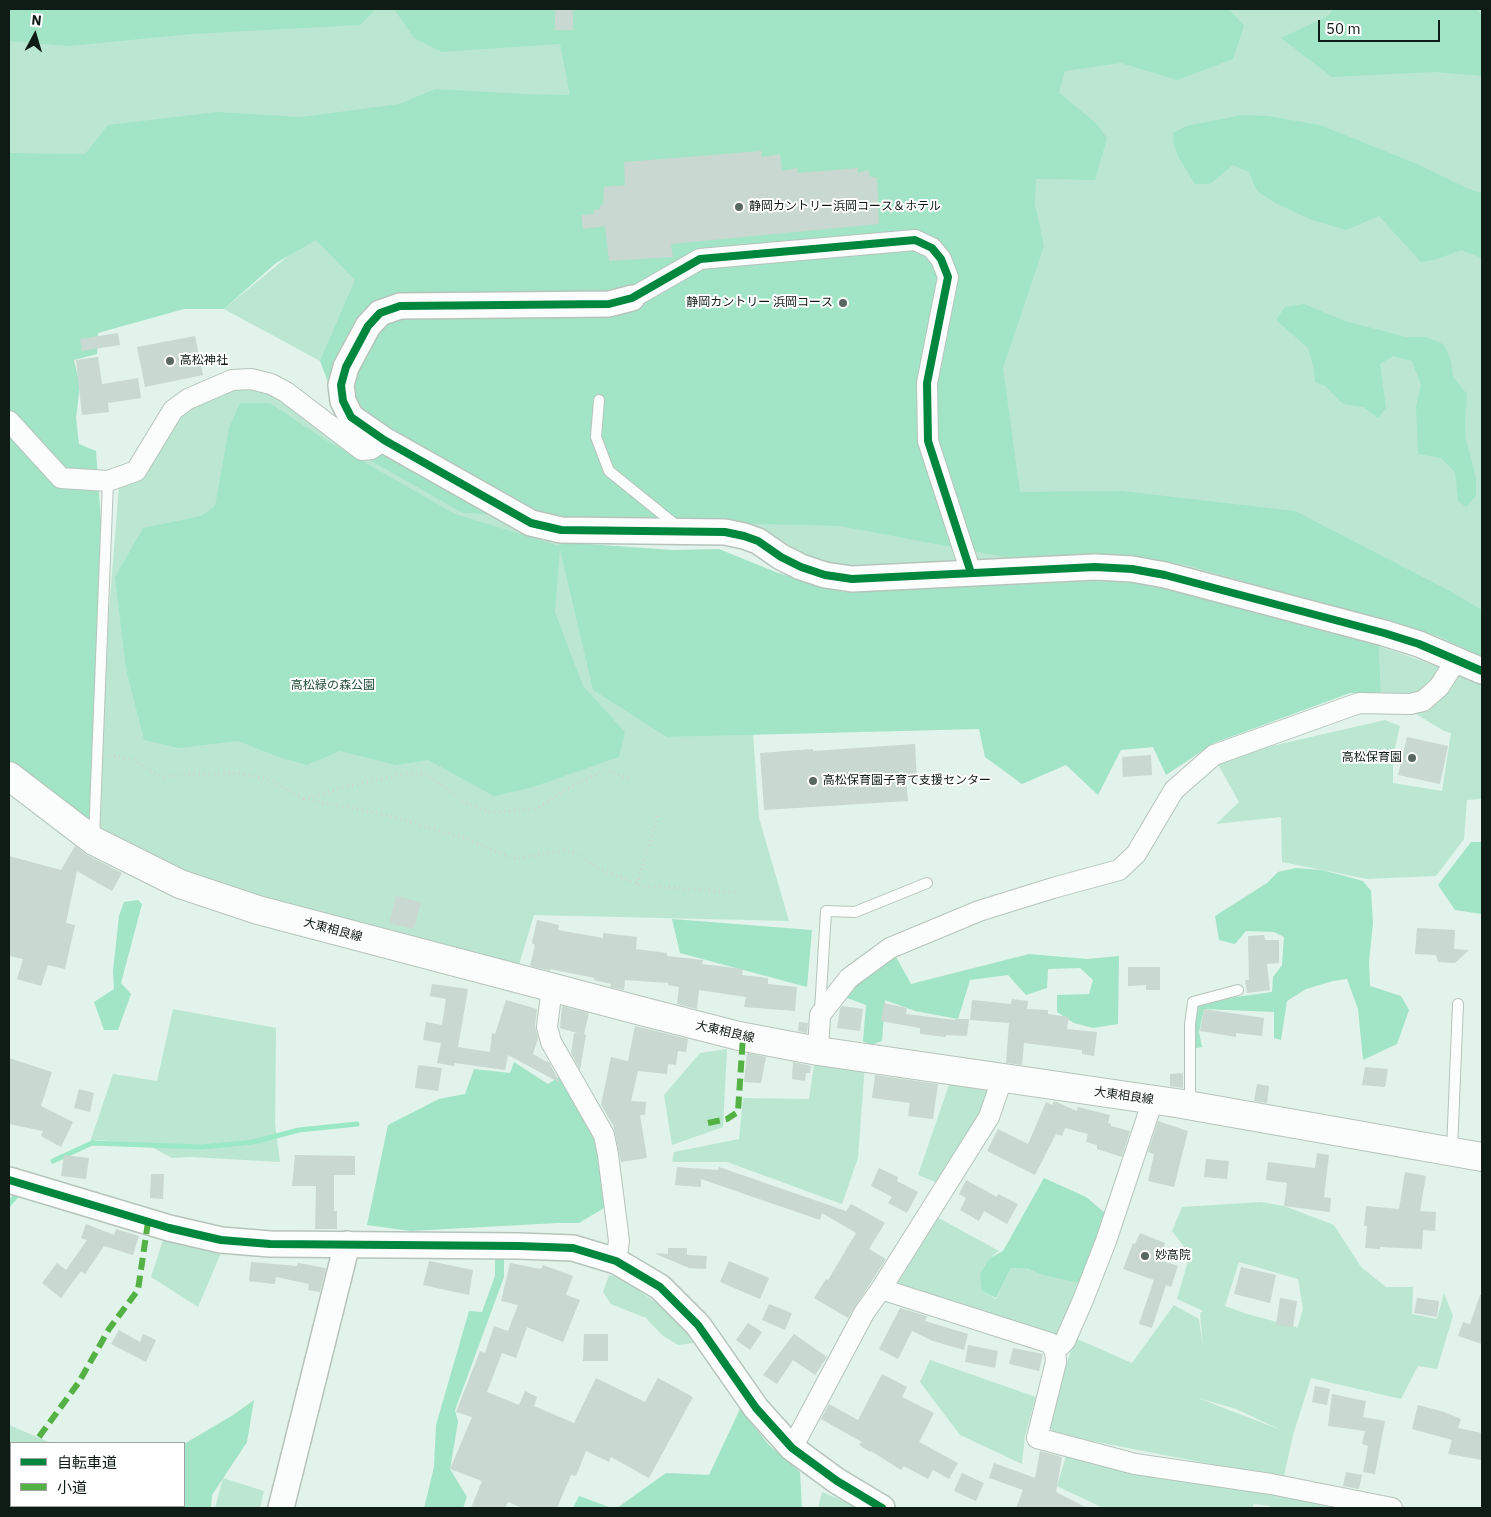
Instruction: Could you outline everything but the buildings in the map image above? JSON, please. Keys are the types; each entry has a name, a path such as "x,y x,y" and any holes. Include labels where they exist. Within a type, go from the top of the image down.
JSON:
{"main road":[{"name":"大東相良線","path":"9,776 94,841 180,884 258,910 739,1036 818,1051 1154,1100 1482,1157"}],"street":[{"path":"971,573 928,441 927,383 948,277 941,259 932,248 915,240 700,259 632,298 608,304 400,306 380,313 368,326 346,368 341,385 343,402 352,417 384,440 531,523 560,530 724,532 744,536 758,542 801,567 825,575 852,578 971,573 1095,567 1132,569 1165,575 1384,633 1457,659 1482,672"},
{"path":"9,421 61,478 108,481 136,471 173,410 188,400 232,380 251,379 271,384 286,392 362,450 371,449 384,440"},
{"path":"818,1051 820,1015 849,978 890,948 978,911 1119,870 1136,854 1174,790 1214,755 1360,703 1410,704 1423,701 1439,687 1457,659"},
{"path":"552,987 547,1027 551,1042 604,1135 619,1241 616,1261"},
{"path":"792,1448 864,1313 881,1290 989,1117 1002,1079"},
{"path":"1055,1351 1065,1341 1084,1300 1154,1100"},
{"path":"9,1180 169,1228 221,1240 270,1244 573,1248 616,1261 660,1287 698,1325 756,1408 792,1448 837,1481 882,1508"},
{"path":"281,1508 347,1244"},
{"path":"881,1290 1050,1343 1055,1351 1056,1362 1037,1438 1135,1464 1271,1484 1392,1508"}],"lane":[{"path":"599,400 596,437 609,471 684,531"},
{"path":"94,841 108,481"},
{"path":"820,1015 826,911 855,912 927,883"},
{"path":"1190,1106 1190,1024 1194,1002 1238,990"},
{"path":"1452,1152 1458,1004"}],"path":[{"path":"98,752 134,760 162,777 236,773 266,778 304,800 350,810 387,815 461,837 515,859 564,850 581,855 597,868 645,887 739,893"},
{"path":"304,800 344,787 408,773 427,774 467,804 490,812 536,809 571,787 605,770 631,779"},
{"path":"637,884 660,812"}],"green space":[{"path":"9,9 1482,9 1482,662 1116,582 832,565 604,515 553,186 9,199"},
{"path":"9,9 376,9 360,25 192,34 69,46 9,41"},
{"path":"394,9 1229,9 1244,26 1233,59 1177,80 1121,63 1065,71 1059,93 1096,123 1107,138 1095,180 1036,179 1035,204 1044,246 1003,368 1020,492 1122,491 1295,511 1448,590 1482,610 1482,657 1439,636 1186,565 1134,556 1097,554 1005,557 840,526 565,519 463,513 354,451 320,361 355,280 316,240 276,263 224,309 184,309 98,333 97,354 74,360 80,385 76,418 79,444 96,451 101,522 95,821 89,827 61,800 9,761 9,153 85,154 108,125 217,112 302,117 399,104 435,89 570,95 560,44 442,52 414,38"},
{"path":"1333,9 1477,9 1482,15 1482,76 1434,72 1332,77 1281,38 1328,16"},
{"path":"1242,115 1268,116 1320,125 1417,164 1469,189 1482,193 1482,258 1461,250 1435,260 1421,262 1379,216 1346,230 1312,220 1275,203 1257,191 1249,172 1233,165 1210,184 1195,184 1179,158 1174,145 1173,133 1186,126"},
{"path":"315,234 360,281 320,361 224,309"},
{"path":"1304,304 1345,321 1406,337 1424,337 1444,345 1451,361 1453,377 1467,394 1466,439 1476,478 1476,496 1466,507 1458,501 1455,472 1441,458 1418,454 1416,407 1421,385 1412,361 1393,356 1380,364 1386,408 1378,418 1363,407 1343,404 1325,386 1315,382 1308,348 1276,320 1285,307"},
{"name":"高松緑の森公園","path":"247,388 268,393 400,463 559,542 667,737 753,734 759,818 789,921 534,915 518,968 190,879 101,832 95,821 98,748 119,486 179,416 195,405 229,389"},
{"path":"240,403 270,403 324,439 455,514 559,546 559,542 673,550 719,549 778,573 843,592 1096,581 1133,583 1166,589 1379,646 1381,693 1350,693 1214,743 1166,775 1153,747 1121,750 1098,795 1066,765 1022,784 985,757 979,729 667,737 593,690 560,549 555,612 583,686 625,732 619,757 530,788 494,796 428,760 396,765 340,751 307,765 279,757 238,741 179,748 144,740 126,669 115,577 143,528 201,516 215,506 229,428"},
{"path":"1379,646 1462,675 1482,686 1482,799 1467,800 1464,839 1436,876 1367,879 1282,862 1281,817 1216,824 1239,802 1216,761 1254,750 1385,720 1400,726 1393,757 1393,783 1442,791 1451,733 1444,731 1381,693"},
{"path":"1471,842 1482,842 1482,914 1455,910 1438,885"},
{"path":"1296,868 1322,870 1363,881 1371,891 1373,923 1369,962 1370,986 1401,996 1409,1010 1397,1044 1363,1060 1358,1009 1347,979 1306,989 1287,1001 1281,1040 1274,1038 1274,1012 1204,1009 1199,1032 1202,1047 1192,1049 1195,1005 1207,1001 1272,992 1273,977 1282,965 1284,937 1274,932 1246,931 1235,944 1219,940 1215,916 1267,883 1278,872"},
{"path":"138,900 142,904 121,983 131,994 118,1030 104,1030 94,1002 114,989 113,971 119,916 124,902"},
{"path":"672,919 812,930 807,987 680,953"},
{"path":"1029,954 1087,959 1119,956 1118,1024 1093,1028 1074,1023 1057,1012 1057,995 1089,994 1093,980 1080,968 1048,969 1047,988 1026,995 1008,975 970,980 958,1019 915,1011 885,1000 882,1041 871,1045 863,1041 866,1005 842,996 857,979 895,955 911,984"},
{"path":"173,1009 276,1028 275,1124 280,1162 191,1157 172,1158 146,1144 97,1140 90,1142 113,1074 157,1081"},
{"path":"727,1049 723,1127 672,1145 664,1095 700,1053"},
{"path":"815,1058 865,1064 858,1158 842,1204 727,1162 672,1162 674,1152 739,1139 743,1098 809,1099"},
{"path":"514,1062 548,1084 565,1073 593,1132 608,1191 609,1205 579,1223 411,1231 367,1225 388,1125 439,1099 465,1094 474,1069 510,1073"},
{"path":"952,1076 998,1084 938,1183 918,1175"},
{"path":"1044,1178 1086,1197 1105,1213 1085,1284 1044,1275 1028,1269 1011,1268 996,1298 982,1291 980,1274 990,1258 1003,1251"},
{"path":"1261,1202 1284,1206 1334,1225 1361,1267 1386,1287 1413,1287 1412,1314 1437,1319 1444,1293 1453,1316 1437,1369 1418,1366 1401,1399 1311,1378 1293,1435 1284,1476 1267,1475 1056,1434 1047,1425 1075,1338 1132,1363 1174,1305 1199,1319 1203,1349 1200,1313 1203,1311 1177,1299 1190,1254 1172,1231 1182,1207","holes":["1239,1262 1298,1279 1303,1309 1297,1329 1296,1327 1225,1306","1198,1398 1236,1409 1281,1430"]},
{"path":"937,1217 999,1251 990,1258 982,1291 996,1299 1011,1268 1026,1269 1085,1283 1062,1338 899,1284 895,1277"},
{"path":"163,1240 221,1253 198,1307 151,1277"},
{"path":"504,1256 504,1277 455,1410 458,1422 450,1469 467,1497 463,1508 424,1508 434,1467 436,1425 469,1311 482,1312 495,1276 495,1257"},
{"path":"609,1275 620,1277 676,1317 694,1343 678,1345 662,1335 646,1318 611,1304 603,1292"},
{"path":"930,1360 1036,1397 1025,1436 1022,1464 960,1435 920,1382"},
{"path":"254,1400 247,1442 212,1495 211,1508 145,1508 185,1507 185,1443 233,1415"},
{"path":"740,1409 769,1445 800,1472 802,1508 617,1508 666,1473 709,1475"},
{"path":"9,1425 49,1442 10,1442 9,1503"},
{"path":"1067,1453 1341,1508 1271,1508 1270,1506 1254,1504 1252,1508 1103,1508 1057,1486"},
{"path":"223,1478 264,1491 260,1508 215,1508"},
{"path":"822,1492 861,1508 818,1508"},
{"path":"579,1496 612,1508 573,1508"},
{"path":"16,1507 136,1507 136,1508"}],"waterway":[{"path":"53,1161 92,1143 202,1147 253,1142 299,1130 357,1124"},
{"path":"9,1204 16,1196"}],"marked path":[{"path":"708,1123 727,1119 738,1112 743,1036"},
{"path":"39,1437 79,1382 109,1329 138,1290 148,1222"}],"cycle path":[{"path":"971,573 928,441 927,383 948,277 941,259 932,248 915,240 700,259 632,298 609,304 400,306 380,313 368,326 346,367 341,385 343,401 351,417 384,440 531,523 561,530 725,532 758,541 781,557 801,567 825,575 852,579 1095,567 1132,569 1165,575 1384,633 1419,644 1482,671"},
{"path":"9,1180 169,1228 221,1240 270,1244 573,1248 616,1261 660,1287 698,1325 756,1408 792,1448 837,1481 882,1508"}],"place":[{"name":"静岡カントリー浜岡コース＆ホテル","path":"739,207"},
{"name":"静岡カントリー 浜岡コース","path":"843,303"},
{"name":"高松神社","path":"170,361"},
{"name":"高松保育園","path":"1412,758"},
{"name":"高松保育園子育て支援センター","path":"813,781"},
{"name":"妙高院","path":"1145,1256"}]}
